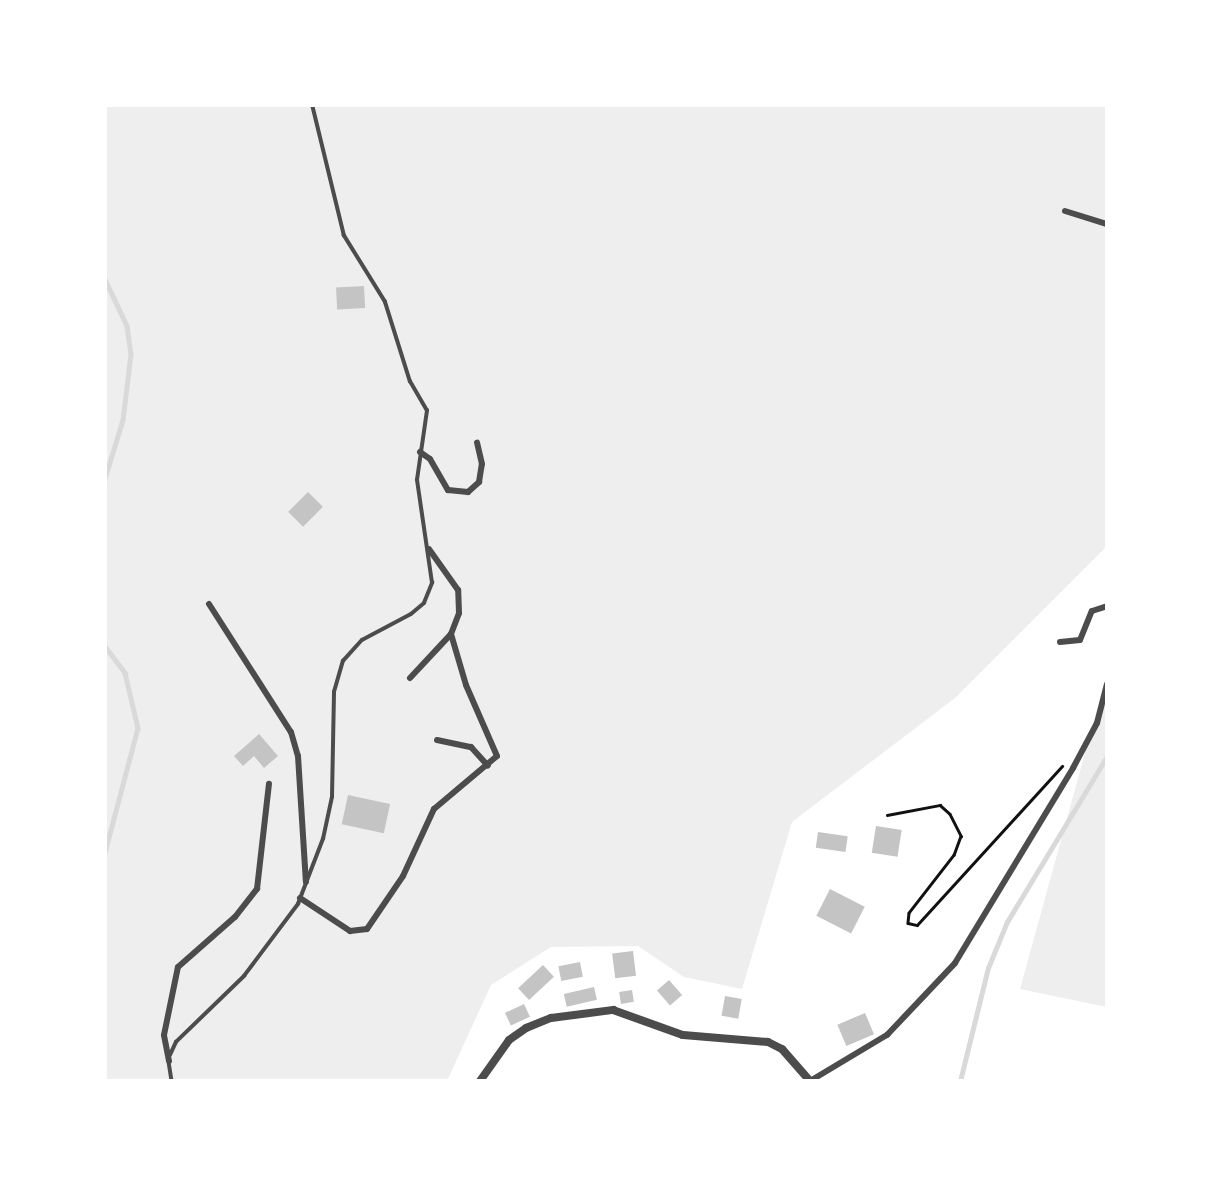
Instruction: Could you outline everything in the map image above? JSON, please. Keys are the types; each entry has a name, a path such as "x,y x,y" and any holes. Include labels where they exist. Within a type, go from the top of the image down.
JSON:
{"street":[{"path":"1065,211 1107,224"},
{"path":"420,452 430,459 448,490 468,492 480,473 477,443"},
{"path":"410,678 451,634 459,613 458,590 429,549"},
{"path":"209,604 291,732 298,757 306,882"},
{"path":"1060,642 1080,640 1092,611 1107,606"},
{"path":"300,898 350,931 367,929 402,876 434,809 488,766 498,748 466,685 451,634"},
{"path":"480,1081 509,1040 526,1028 551,1018 612,1010 683,1035 768,1042 789,1055 810,1081 887,1035 949,971 1073,768 1097,723 1107,684"},
{"path":"437,740 471,747 488,766"},
{"path":"169,1061 164,1035 178,967 235,917 257,889 269,784"}],"lane":[{"path":"172,1081 169,1061 176,1042 244,976 282,930 300,898 332,797 338,672 362,640 403,619 424,603 432,583 417,480 426,424 425,402 410,382 386,302 344,236 312,105"}],"path":[{"path":"887,815 940,805 950,814 961,836 954,855 909,913 908,923 917,925 1067,760"}],"shaded area":[{"path":"105,105 1107,105 1107,546 955,698 792,822 742,989 684,977 638,946 551,947 491,985 447,1081 105,1081"},
{"path":"1107,673 1107,1007 1020,989"}],"building":[{"path":"364,286 365,308 337,309 336,287"},
{"path":"308,492 323,507 303,527 288,512"},
{"path":"259,734 278,756 264,768 254,756 243,766 234,756"},
{"path":"348,795 390,804 384,833 342,824"},
{"path":"876,826 902,830 897,857 872,853"},
{"path":"818,832 848,836 845,852 816,848"},
{"path":"830,889 865,907 851,933 816,916"},
{"path":"633,951 636,976 615,978 612,954"},
{"path":"580,962 583,977 561,981 558,966"},
{"path":"543,965 554,977 529,1000 518,988"},
{"path":"669,980 682,995 670,1006 657,990"},
{"path":"594,987 597,1000 567,1007 564,994"},
{"path":"632,990 634,1002 621,1004 619,992"},
{"path":"725,996 742,999 738,1019 722,1016"},
{"path":"524,1004 530,1017 511,1026 505,1013"},
{"path":"865,1013 874,1034 846,1046 837,1025"}],"waterway":[{"path":"105,279 127,326 131,354 123,420 105,479"},
{"path":"105,646 125,673 138,728 105,853"},
{"path":"960,1081 988,968 1007,922 1107,756"}]}
